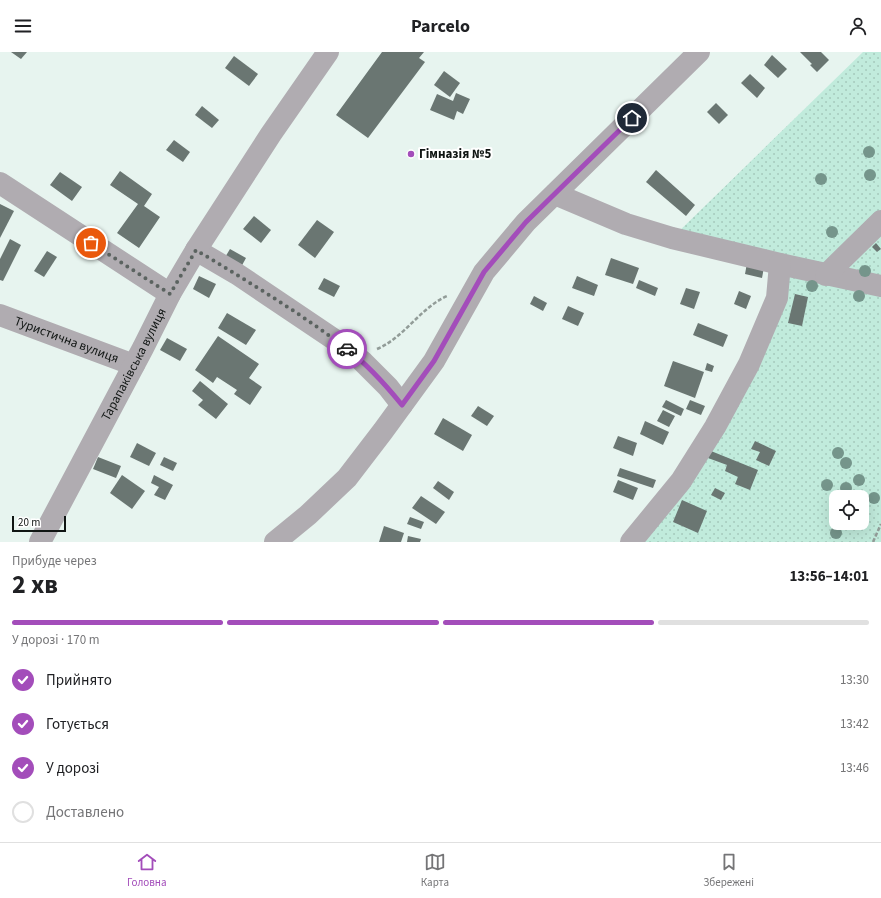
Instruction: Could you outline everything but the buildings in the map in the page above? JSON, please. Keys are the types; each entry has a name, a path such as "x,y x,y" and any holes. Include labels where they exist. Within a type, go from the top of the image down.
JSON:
{"street":[{"name":"Тарапаківська вулиця","path":"40,542 134,366 170,294 196,250 271,134 328,52"},
{"path":"275,542 308,515 347,478 434,361 484,272 526,222 699,52"},
{"path":"0,183 170,294"},
{"path":"555,194 626,224 672,238 826,275 881,286"},
{"path":"826,275 881,221"},
{"path":"196,250 237,274 298,314 354,354 388,387 402,405"},
{"path":"631,542 681,481 715,427 749,364 777,298 780,264"},
{"name":"Туристична вулиця","path":"0,315 134,366"}],"path":[{"path":"354,354 369,353 392,341 436,301 454,292 473,290"},
{"path":"873,542 881,524"}],"green space":[{"path":"863,52 881,52 881,542 631,542 715,427 780,264 672,238"}],"way so far":[{"path":"91,243 170,294 196,250 237,274 298,314 347,349"}],"place":[{"name":"Гімназія №5","path":"411,154"}],"route":[{"path":"347,349 362,361 388,387 402,405 434,361 484,272 526,222 632,118"}]}
